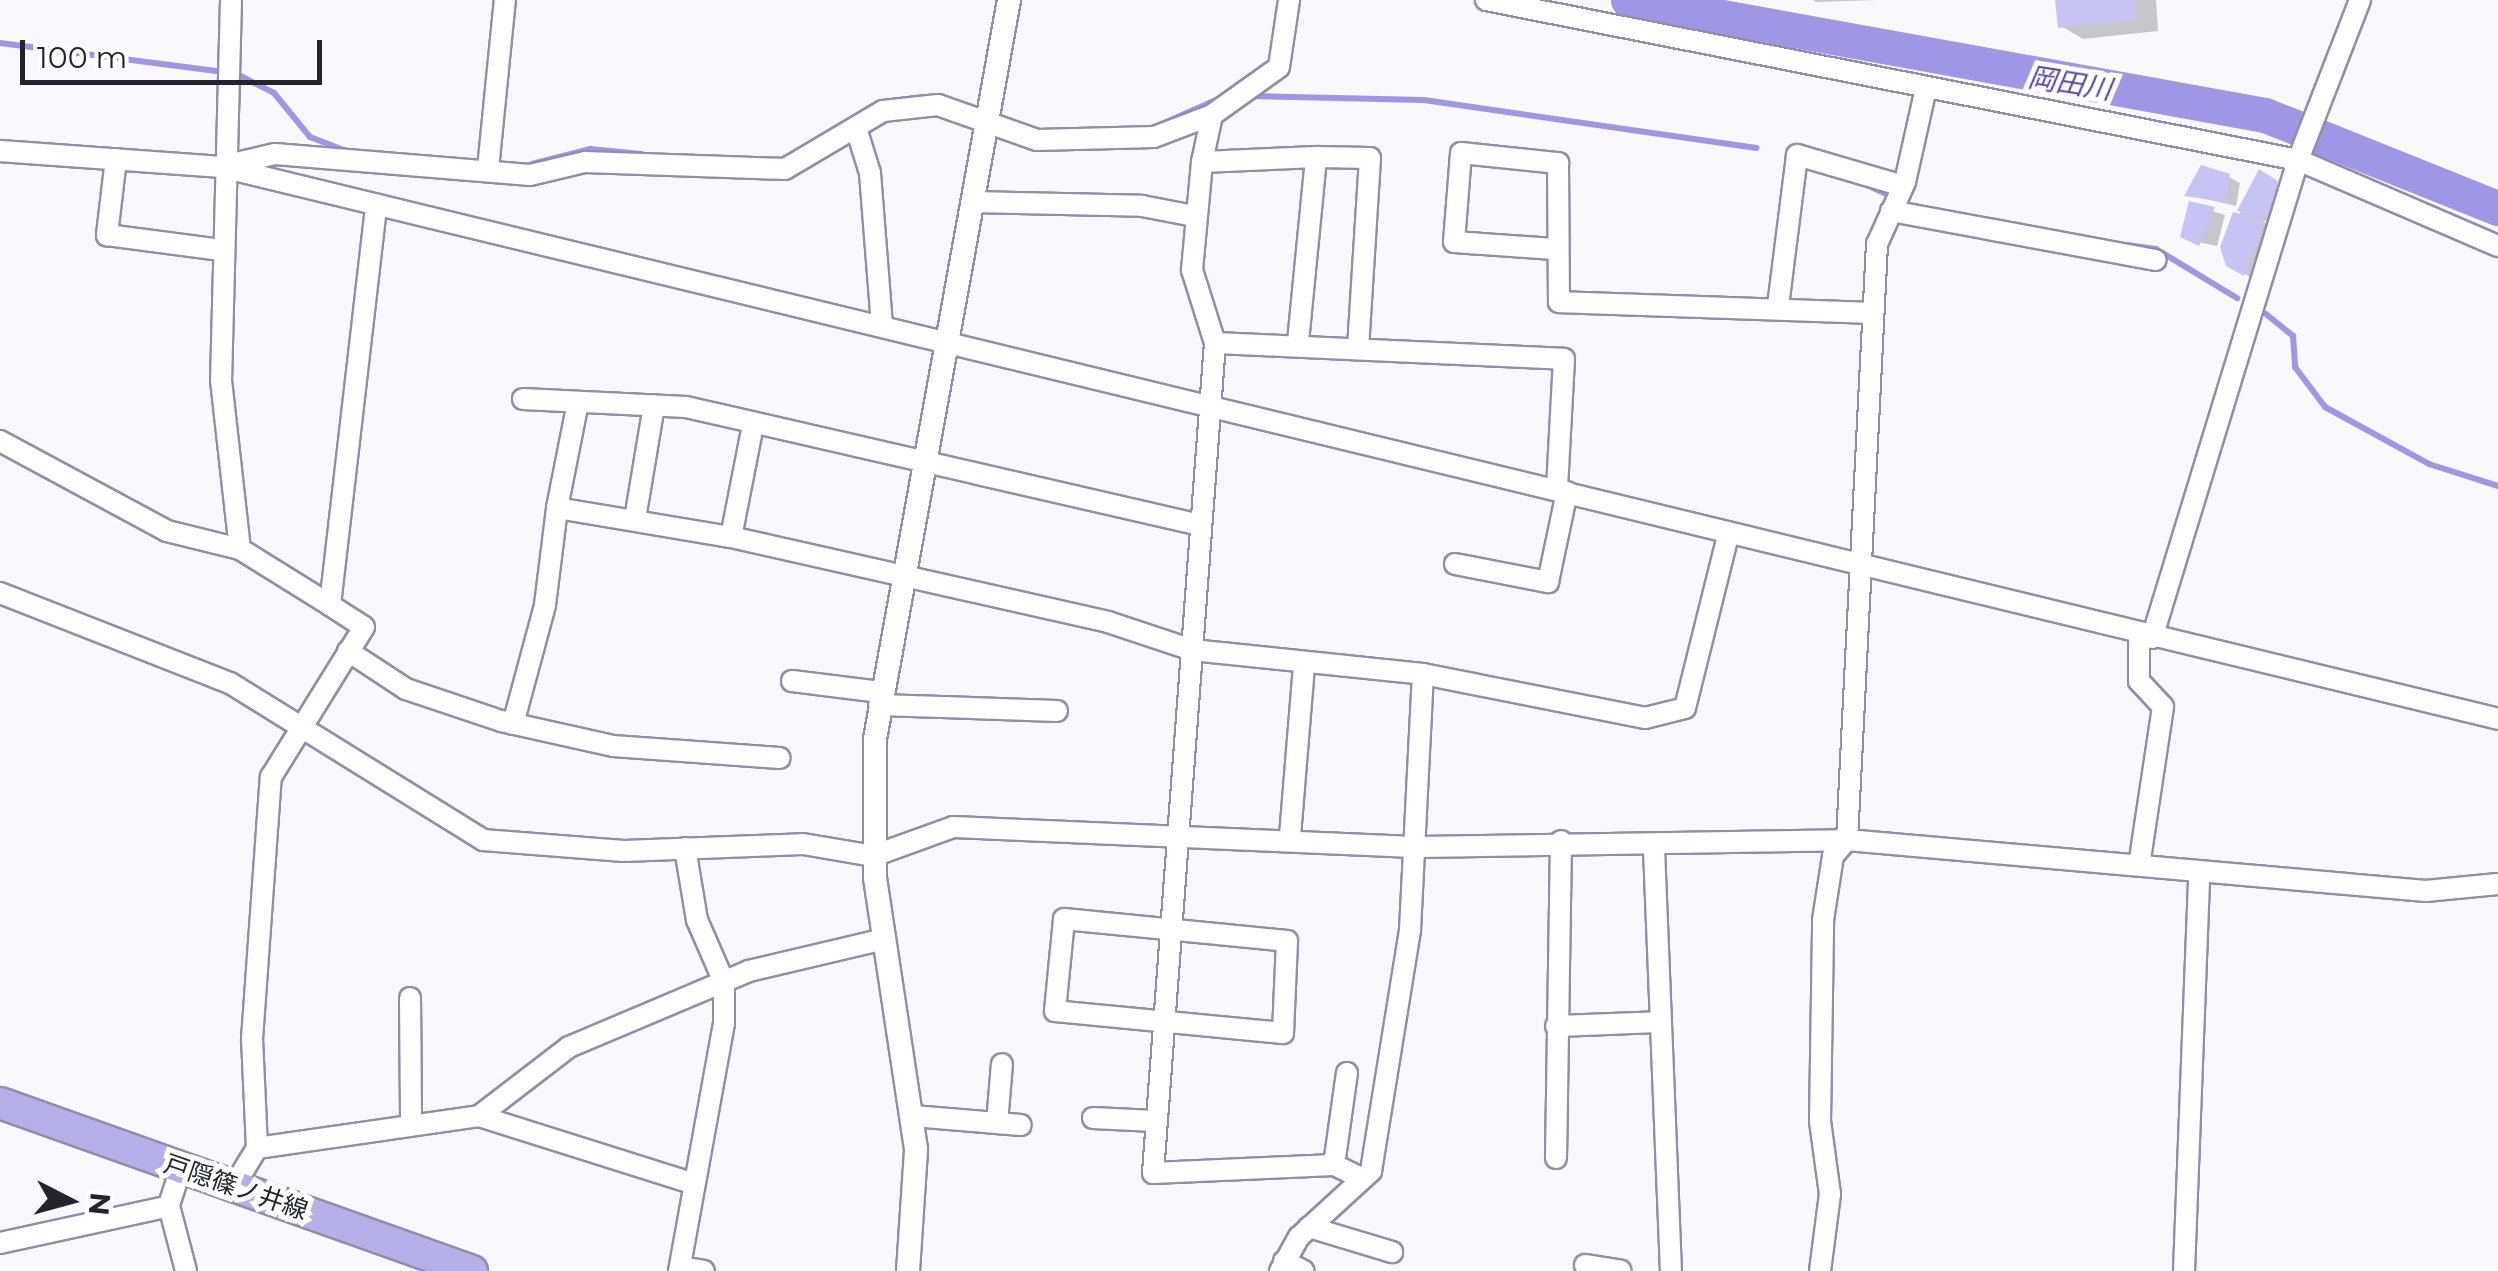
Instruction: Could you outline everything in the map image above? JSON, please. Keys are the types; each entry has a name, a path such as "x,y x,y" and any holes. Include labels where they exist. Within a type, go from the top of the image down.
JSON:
{"main road":[{"name":"戸隠篠ノ井線","path":"0,1103 472,1271"}],"street":[{"path":"231,0 222,166 221,380 240,548"},
{"path":"488,168 505,0"},
{"path":"908,1271 913,1116 873,856 880,698 1009,0"},
{"path":"222,166 275,154 488,168 785,169 883,112 938,105 986,127 1076,144 1154,137 1212,115 1280,67 1288,0"},
{"path":"1486,0 1926,88 2299,156 2498,246"},
{"path":"2139,865 2164,706 2139,682 2145,636 2299,156 2360,0"},
{"path":"1820,1271 1830,1194 1820,1121 1824,920 1833,856 1847,840 1862,581 1856,563 1877,244 1903,186 1926,88"},
{"path":"1212,115 1194,216 1198,307 1215,343 1196,524 1175,924 1153,1172 1334,1166 1361,1178"},
{"path":"856,128 870,173 882,326"},
{"path":"0,151 222,166 2498,719"},
{"path":"1554,249 1454,242 1461,154 1558,163 1554,249 1559,302 1778,306 1871,312"},
{"path":"1778,306 1796,154 1903,186"},
{"path":"1298,342 1316,157"},
{"path":"1202,162 1370,158 1358,346"},
{"path":"116,159 106,235 221,250"},
{"path":"972,202 1142,206 1194,216"},
{"path":"330,605 376,205"},
{"path":"1891,210 2156,260"},
{"path":"1215,343 1298,342 1564,359 1562,490 1548,582 1455,564"},
{"path":"523,400 654,406 1196,524"},
{"path":"513,724 546,606 557,508 578,402"},
{"path":"635,519 654,406"},
{"path":"731,537 753,425"},
{"path":"0,441 167,531 240,548 364,628 302,720 272,777 252,1039 257,1148 234,1186"},
{"path":"557,508 731,537 1108,622 1192,650 1304,667 1423,674 1645,718 1685,708 1729,532"},
{"path":"0,592 302,720 483,840 685,848 803,844 873,856 953,827 1290,836 1414,846 1561,841 1654,848 1847,840 2426,891 2498,884"},
{"path":"348,651 406,690 513,724 613,746 780,758"},
{"path":"1290,836 1304,667"},
{"path":"1304,1271 1282,1266 1309,1228 1371,1171 1400,1019 1423,674"},
{"path":"792,681 880,698 1056,711"},
{"path":"1556,1158 1561,841"},
{"path":"685,848 697,920 724,982 716,1080 692,1183 679,1269 704,1271"},
{"path":"1654,848 1671,1271"},
{"path":"2184,1271 2199,874"},
{"path":"1064,919 1175,924 1287,940 1283,1033 1166,1028 1054,1012 1064,919"},
{"path":"479,1116 569,1047 724,982 884,939"},
{"path":"410,998 411,1124"},
{"path":"1556,1026 1660,1022"},
{"path":"998,1123 1002,1064"},
{"path":"1334,1166 1347,1073"},
{"path":"257,1148 479,1116 692,1183"},
{"path":"913,1116 1022,1125"},
{"path":"1092,1118 1155,1121"},
{"path":"180,1168 169,1206 186,1271"},
{"path":"0,1243 169,1206"},
{"path":"1309,1228 1392,1252"},
{"path":"1585,1265 1621,1271"}],"building":[{"path":"2055,0 2135,0 2137,19 2058,28"},
{"path":"2201,165 2230,174 2226,202 2184,196"},
{"path":"2259,169 2278,181 2267,218 2237,211"},
{"path":"2189,201 2215,207 2199,246 2180,237"},
{"path":"2233,212 2265,220 2244,276 2226,266 2220,247"}],"waterway":[{"name":"岡田川","path":"1628,0 2265,115 2498,208"},
{"path":"0,43 216,71"},
{"path":"233,72 274,93 310,137 346,151"},
{"path":"1155,127 1227,95"},
{"path":"1248,96 1424,100 1757,148"},
{"path":"891,101 923,97"},
{"path":"532,164 590,149 642,154"},
{"path":"1869,186 1886,194"},
{"path":"2127,245 2156,249 2237,298"},
{"path":"2266,314 2293,336 2295,367 2325,407 2429,464 2498,486"}]}
